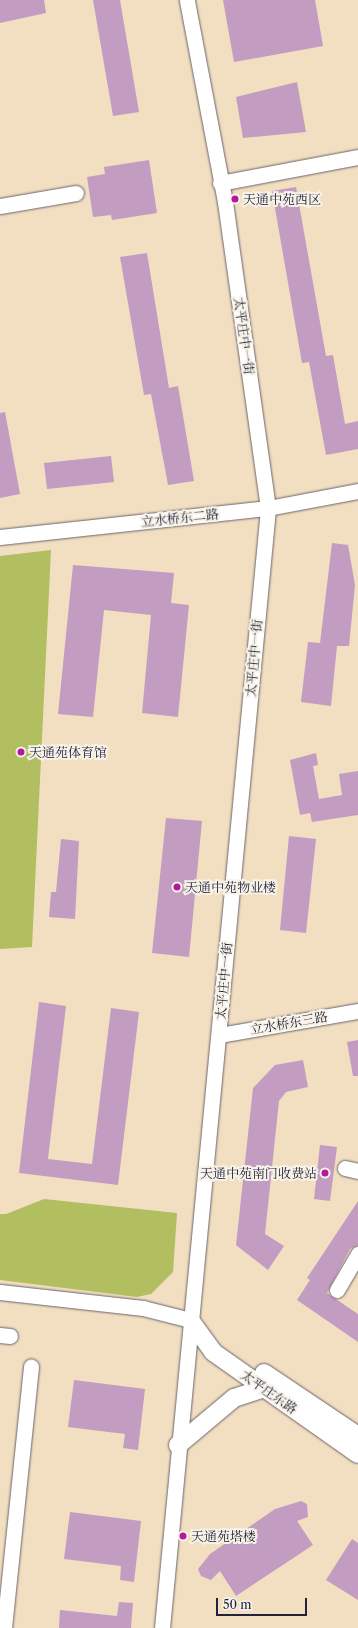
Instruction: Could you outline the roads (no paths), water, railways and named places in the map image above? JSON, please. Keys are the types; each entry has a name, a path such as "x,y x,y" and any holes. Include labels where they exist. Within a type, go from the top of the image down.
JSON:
{"main road":[{"name":"太平庄东路","path":"190,1320 213,1352 358,1454"},
{"name":"太平庄东路","path":"190,1320 358,1436"},
{"path":"178,1445 234,1398 265,1388"}],"street":[{"name":"太平庄中一街","path":"162,1628 178,1445 219,1036 268,508 220,183 187,0"},
{"path":"220,183 358,157"},
{"path":"0,206 76,193"},
{"name":"立水桥东二路","path":"0,537 268,508 358,491"},
{"name":"立水桥东三路","path":"219,1036 358,1011"},
{"path":"337,1290 358,1254"},
{"name":"太平庄东路","path":"0,1292 143,1308 190,1320"},
{"path":"4,1628 4,1593 31,1366"}],"place":[{"name":"天通中苑西区","path":"235,199"},
{"name":"天通苑体育馆","path":"21,752"},
{"name":"天通中苑物业楼","path":"177,887"},
{"name":"天通中苑南门收费站","path":"325,1173"},
{"name":"天通苑塔楼","path":"183,1536"}]}
